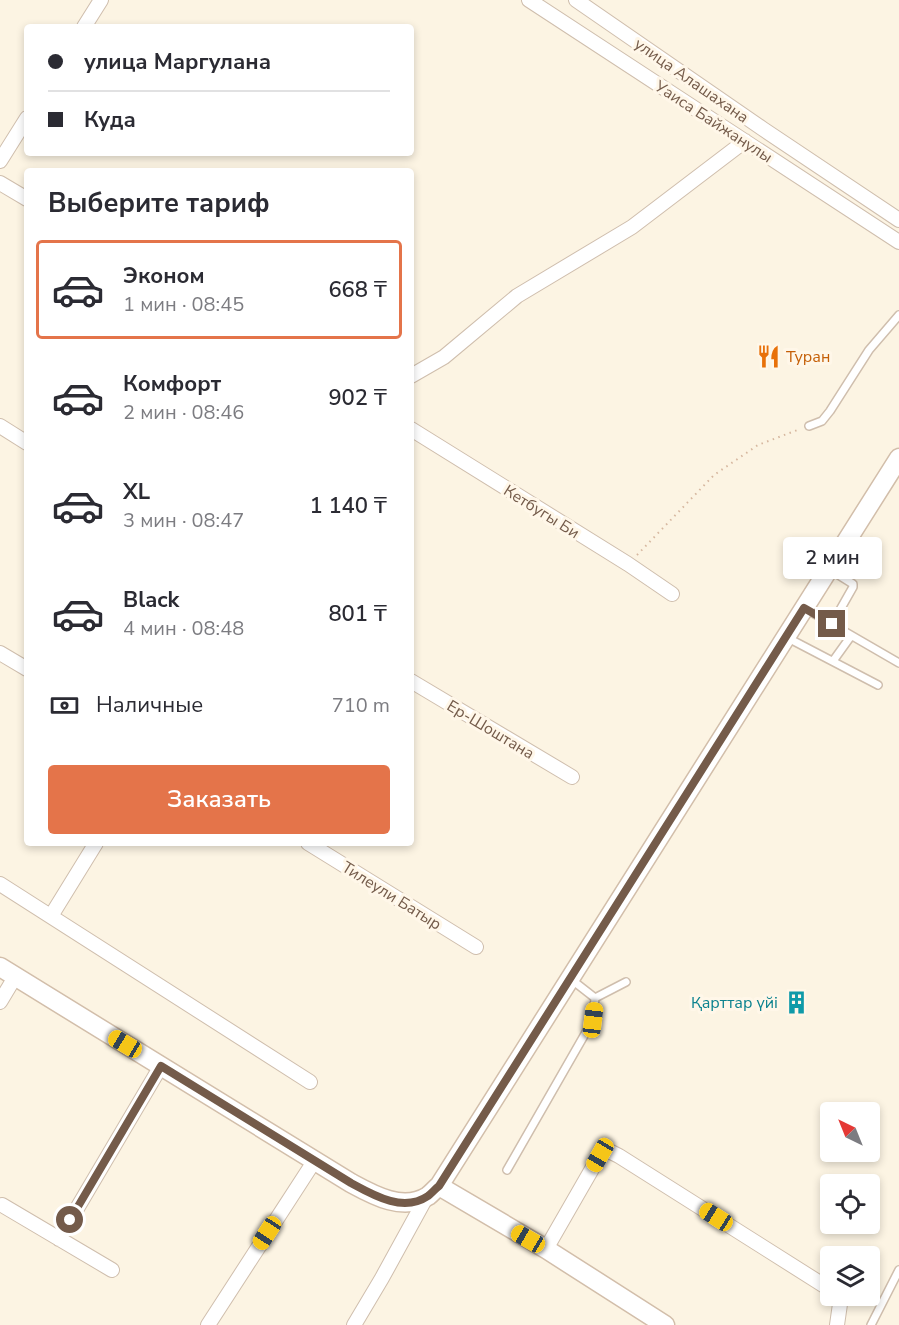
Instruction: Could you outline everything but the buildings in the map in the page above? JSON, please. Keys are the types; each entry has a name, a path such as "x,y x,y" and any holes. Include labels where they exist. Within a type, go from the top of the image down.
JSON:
{"main road":[{"path":"8,972 372,1194 393,1202 409,1202 433,1191 899,458"},
{"path":"433,1191 546,1249 665,1325"}],"street":[{"path":"86,24 101,0"},
{"name":"Уаиса Байжанулы","path":"529,0 899,242"},
{"name":"улица Алашахана","path":"576,0 899,220"},
{"path":"0,161 24,123"},
{"path":"414,374 444,357 517,296 632,227 745,141"},
{"path":"0,183 24,197"},
{"path":"0,426 24,441"},
{"name":"Кетбугы Би","path":"414,431 628,564 672,594"},
{"path":"0,653 24,667"},
{"name":"Ер-Шоштана","path":"414,683 572,777"},
{"path":"51,916 94,846"},
{"name":"Тилеули Батыр","path":"313,846 476,947"},
{"path":"0,884 310,1082"},
{"path":"0,1002 8,972"},
{"path":"59,1239 161,1066"},
{"path":"546,1249 600,1155 607,1150 820,1283"},
{"path":"208,1325 315,1160"},
{"path":"354,1325 433,1191"},
{"path":"2,1205 112,1270"},
{"path":"837,1325 840,1306"}],"lane":[{"path":"809,426 822,421 869,350 899,315"},
{"path":"829,570 853,584 832,624"},
{"path":"804,608 899,663"},
{"path":"786,636 878,685"},
{"path":"833,661 851,636"},
{"path":"570,978 595,998"},
{"path":"595,998 626,982"},
{"path":"507,1170 593,1020 595,998"},
{"path":"871,1325 899,1270"}],"path":[{"path":"628,564 714,475 758,445 809,426"}],"place":[{"name":"Туран","path":"768,356"},
{"name":"Қарттар үйі","path":"796,1002"}],"route":[{"path":"70,1220 161,1066 372,1194 393,1202 409,1202 427,1196 439,1186 804,608 832,624"}]}
